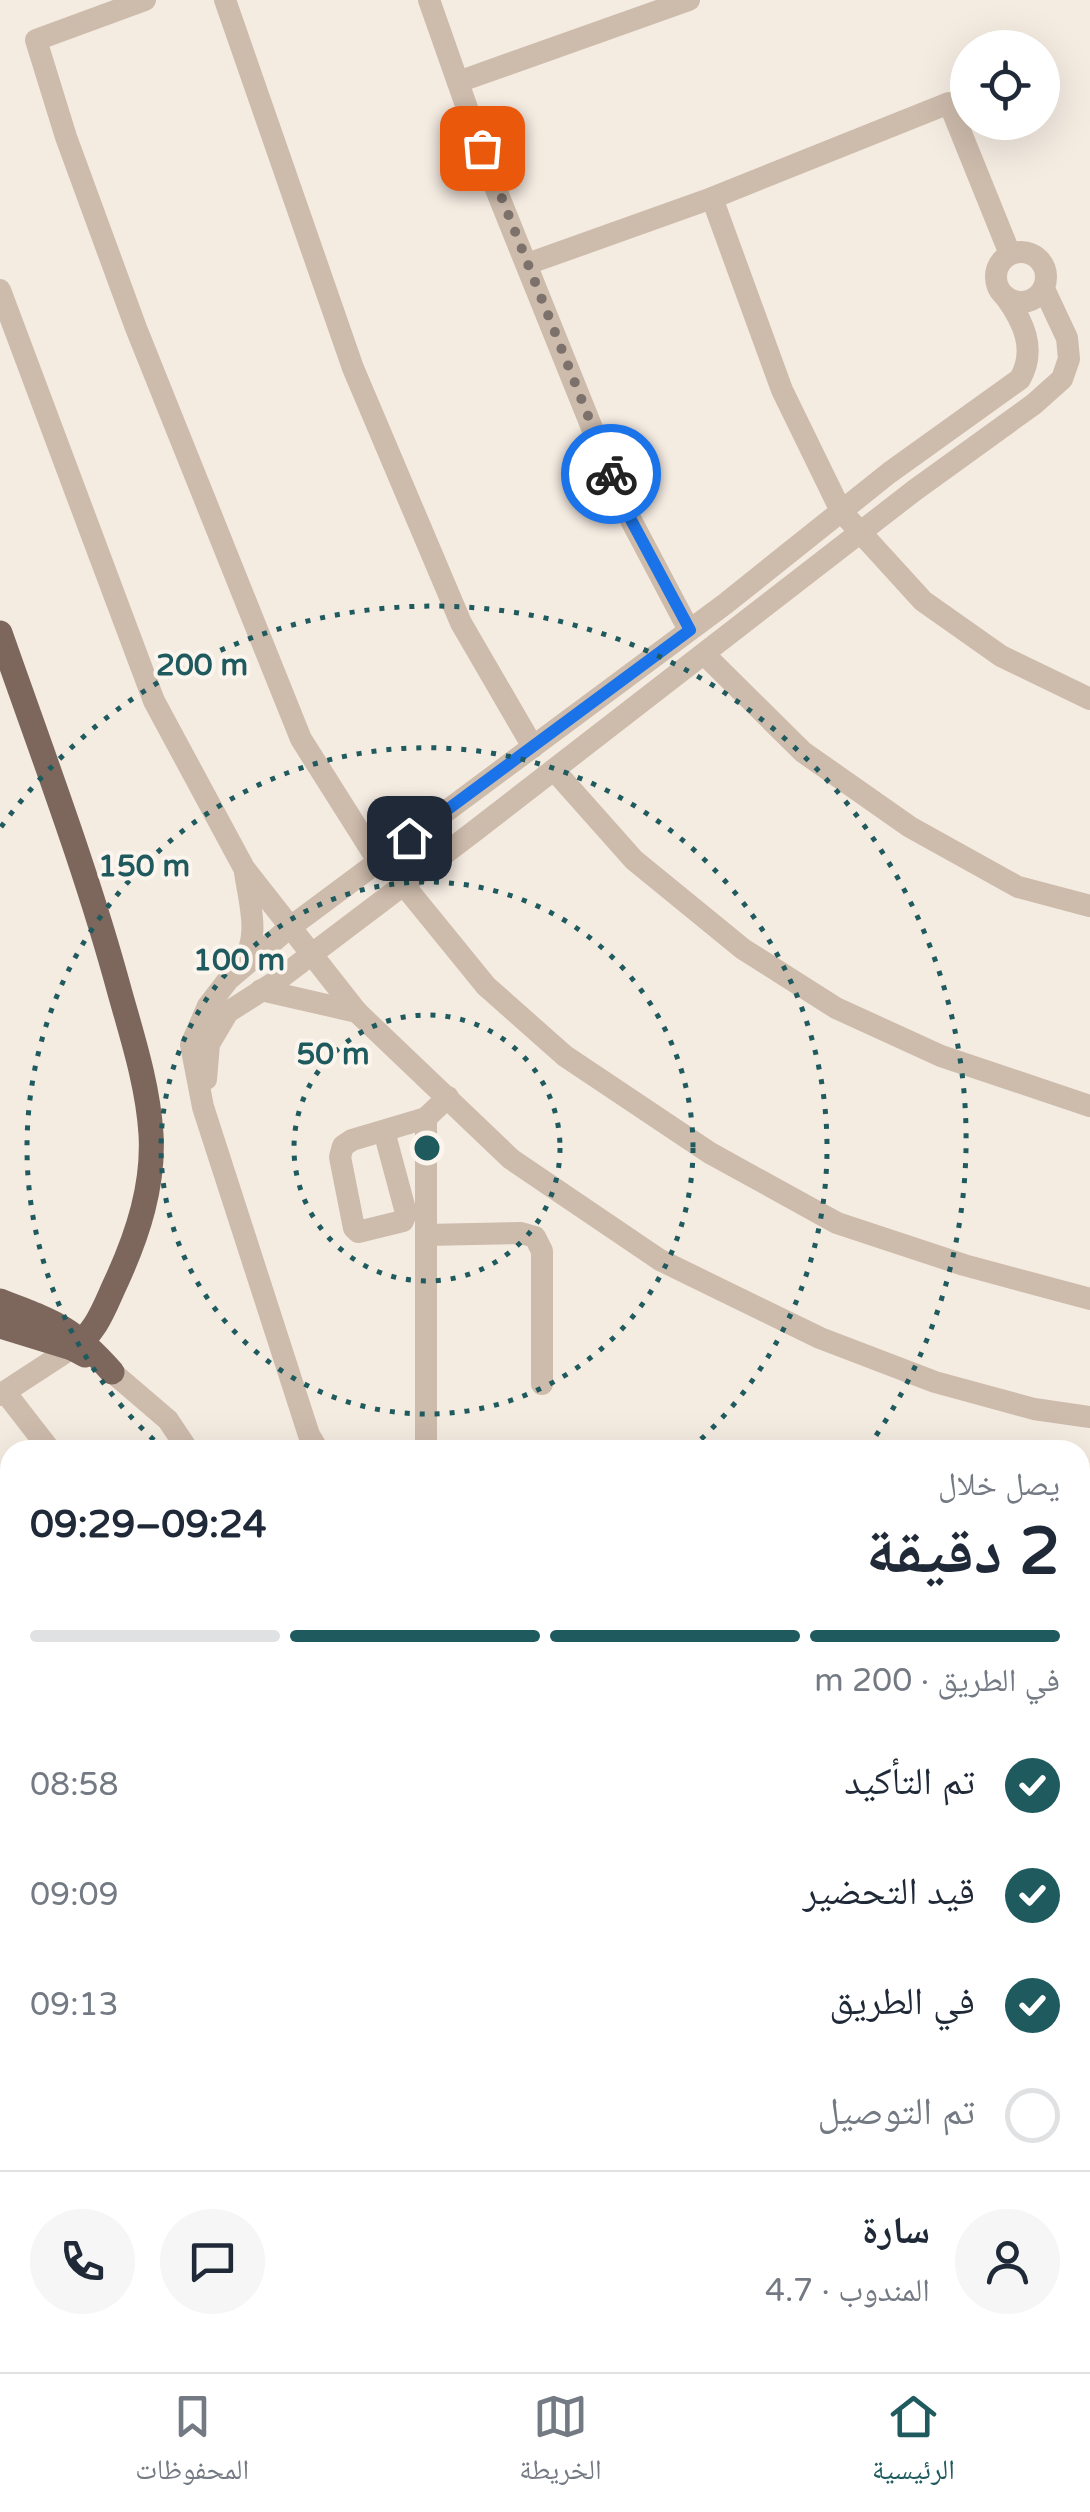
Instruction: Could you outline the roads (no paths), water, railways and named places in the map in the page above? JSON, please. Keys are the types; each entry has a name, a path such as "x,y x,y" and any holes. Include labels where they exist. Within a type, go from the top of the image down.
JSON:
{"main road":[{"path":"0,634 100,919 140,1067 151,1134 148,1190 133,1245 96,1326 78,1344"},
{"path":"0,1301 59,1324 112,1372"},
{"path":"0,1326 78,1344"}],"street":[{"path":"145,0 36,40 66,137 136,328 301,739 378,861"},
{"path":"225,0 352,368 461,623 532,747"},
{"path":"429,0 526,264 623,505 690,630"},
{"path":"458,82 689,0"},
{"path":"526,264 712,198 948,104 1010,254"},
{"path":"712,198 782,390 842,511 924,601 1001,656 1090,698"},
{"path":"203,1107 208,1044 228,1012 554,770 1062,379 1069,359 1066,338 1044,290 1045,267 1038,258 1021,252 1010,254 998,269 996,279 1021,318 1029,350 1020,379 289,928 228,980"},
{"path":"0,290 154,701 244,868 356,1012 511,1158 660,1260 820,1338 935,1382 1034,1409 1090,1417"},
{"path":"1005,296 1028,302 1044,290"},
{"path":"704,654 803,752 910,827 1018,887 1090,906"},
{"path":"554,770 634,860 743,949 821,998 941,1056 1090,1106"},
{"path":"244,868 254,932 246,958 208,1006 191,1045 203,1107 312,1440"},
{"path":"403,884 486,986 566,1056 710,1153 838,1223 964,1265 1090,1298"},
{"path":"261,990 356,1012"},
{"path":"384,1131 426,1118 448,1097"},
{"path":"426,1118 426,1440"},
{"path":"426,1235 521,1233 535,1237 542,1250 542,1384"},
{"path":"41,1440 2,1394 78,1344"},
{"path":"112,1372 168,1420 181,1440"}]}
